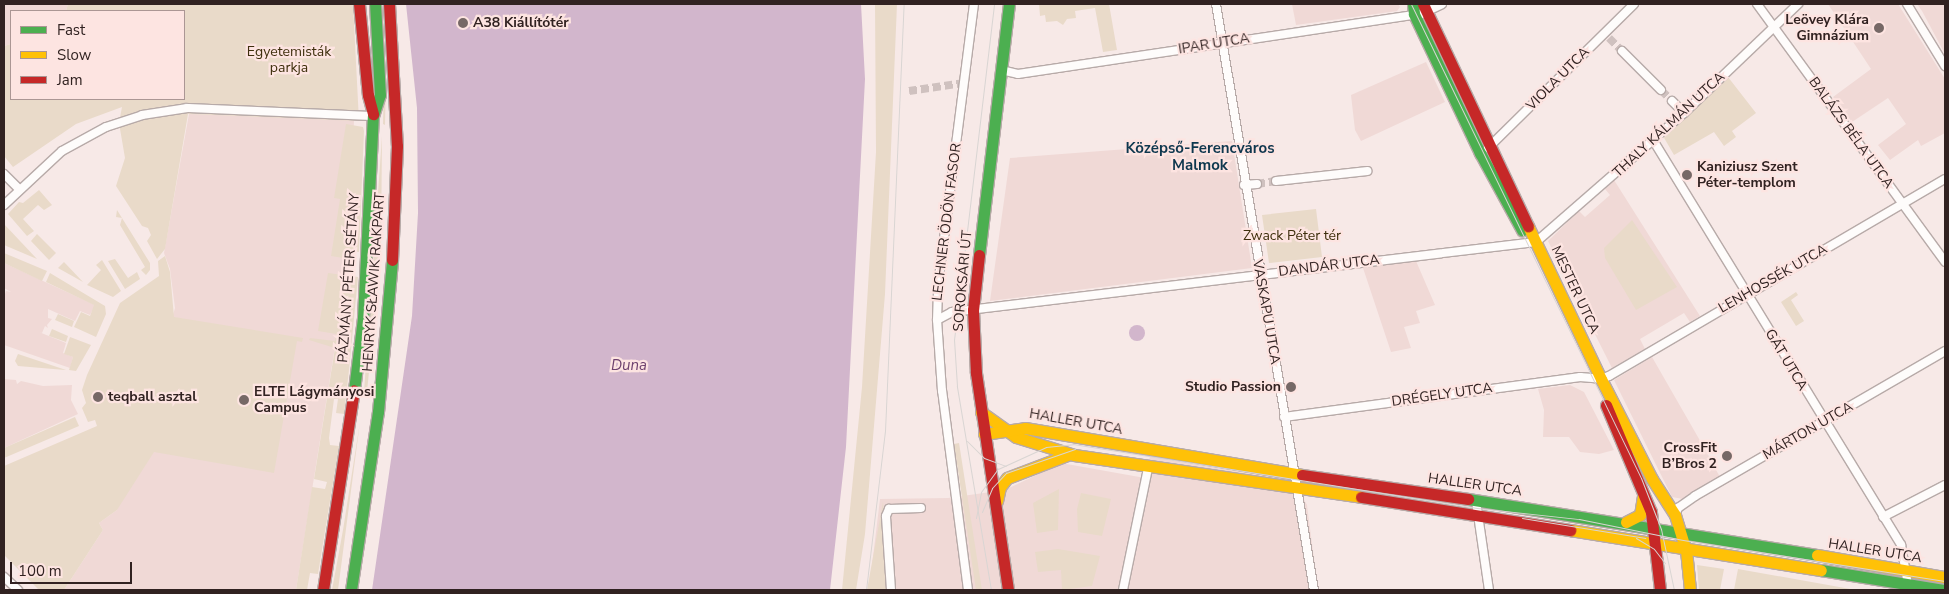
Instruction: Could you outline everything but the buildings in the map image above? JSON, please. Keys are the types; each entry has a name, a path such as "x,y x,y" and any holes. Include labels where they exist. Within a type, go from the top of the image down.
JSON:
{"street":[{"name":"PÁZMÁNY PÉTER SÉTÁNY","path":"359,4 368,95 374,116"},
{"name":"PÁZMÁNY PÉTER SÉTÁNY","path":"323,590 345,469 357,375 366,274 374,116 380,95 375,4"},
{"name":"HENRYK SŁAWIK RAKPART","path":"351,590 378,412 391,296 397,146 389,4"},
{"name":"LECHNER ÖDÖN FASOR","path":"968,590 942,391 937,320 938,285 974,4"},
{"name":"SOROKSÁRI ÚT","path":"1008,590 974,358 973,310 1009,4"},
{"name":"VASKAPU UTCA","path":"1216,4 1259,275 1314,590"},
{"name":"IPAR UTCA","path":"1001,70 1018,74 1222,43 1442,4"},
{"name":"VIOLA UTCA","path":"1485,150 1606,36 1634,4"},
{"name":"BALÁZS BÉLA UTCA","path":"1757,4 1945,262"},
{"name":"THALY KÁLMÁN UTCA","path":"1532,243 1684,113 1798,4"},
{"path":"1907,4 1945,66"},
{"name":"MESTER UTCA","path":"1419,8 1485,150 1597,378 1652,480 1675,515 1686,550 1690,590"},
{"path":"1622,51 1661,90"},
{"path":"1672,101 1684,113"},
{"path":"4,205 18,188 48,161 79,140 118,123 176,109 374,116"},
{"name":"GÁT UTCA","path":"1653,140 1901,545 1908,584"},
{"path":"1276,181 1367,171"},
{"path":"4,174 18,188"},
{"name":"LENHOSSÉK UTCA","path":"1597,378 1748,294 1945,179"},
{"path":"1244,185 1257,184"},
{"name":"DANDÁR UTCA","path":"937,320 952,312 1532,243"},
{"name":"MÁRTON UTCA","path":"1675,515 1678,508 1695,496 1945,351"},
{"name":"DRÉGELY UTCA","path":"1284,417 1580,376 1597,378"},
{"name":"MESTER UTCA","path":"1597,378 1651,512 1660,590"},
{"name":"HALLER UTCA","path":"981,412 1001,428 1028,442 1072,454 1148,468 1166,466 1943,590"},
{"name":"HALLER UTCA","path":"984,434 1001,428 1025,428 1293,473 1626,522 1945,577"},
{"name":"HALLER UTCA","path":"996,513 1000,487 1007,478 1057,457 1072,454"},
{"path":"1123,590 1148,468"},
{"path":"1883,517 1945,485"},
{"path":"1626,522 1640,515 1642,493"},
{"path":"1476,501 1489,590"},
{"path":"891,590 886,516 888,509 921,508"},
{"path":"1675,515 1702,536"},
{"path":"4,576 18,590"}],"shaded area":[{"path":"4,4 68,4 66,10 10,10 10,44 4,46"},
{"path":"1292,4 1398,4 1400,7 1397,11 1296,25"},
{"path":"1828,4 1898,4 1945,79 1945,133 1921,146 1918,140 1890,160 1878,145 1906,124 1888,98 1852,122 1833,97 1871,69"},
{"path":"1917,4 1945,4 1945,54 1922,11"},
{"path":"1426,62 1445,102 1361,141 1355,130 1351,95"},
{"name":"ELTE Lágymányosi Campus","path":"189,114 354,120 349,259 296,590 64,590 103,530 99,523 117,510 175,308 170,269 164,253"},
{"path":"1232,141 1252,268 990,301 1010,158"},
{"path":"1614,180 1700,316 1690,322 1684,313 1640,339 1645,349 1612,368 1548,241 1579,211 1585,217 1610,195 1605,189"},
{"path":"1416,261 1435,305 1416,311 1420,323 1404,327 1411,348 1391,352 1363,268"},
{"path":"4,263 95,305 90,315 80,311 75,321 48,309 48,318 52,319 47,325 48,328 45,326 42,333 39,332 66,343 63,353 73,357 70,368 4,345 4,297 6,291 11,292 4,288"},
{"path":"1652,357 1714,465 1710,468 1715,468 1720,477 1683,499 1672,497 1614,380"},
{"path":"4,379 16,380 17,384 21,381 43,386 72,385 71,400 78,414 4,448"},
{"path":"1570,385 1584,392 1614,450 1599,454 1580,452 1569,437 1543,437 1544,410 1538,389"},
{"path":"1150,456 1293,480 1307,505 1318,590 869,590 880,499 948,498 1005,490 1061,463 1145,478"}],"green space":[{"name":"Egyetemisták parkja","path":"68,4 353,4 359,121 188,114 165,249 157,259 147,241 151,235 148,228 142,226 116,186 125,158 119,123 122,107 76,124 13,167 4,156 4,46 10,44 10,100 185,100 185,10 66,10"},
{"path":"875,4 897,4 885,294 865,534 856,590 842,590 862,387 876,152"},
{"path":"1039,4 1109,4 1117,50 1103,52 1095,8 1075,11 1076,18 1067,19 1063,25 1057,21 1046,22 1045,15 1040,16"},
{"path":"384,77 386,77 385,125 383,124"},
{"path":"1728,77 1756,113 1732,131 1736,137 1724,146 1714,132 1674,155 1663,136"},
{"path":"346,124 363,127 364,131 359,252 350,251 349,259 331,256 340,199 334,198"},
{"path":"382,136 381,249 367,392 364,392"},
{"path":"39,190 52,205 44,210 38,205 23,219 34,231 27,236 8,214 19,202 23,203"},
{"name":"Zwack Péter tér","path":"1316,209 1322,257 1269,263 1262,215"},
{"path":"117,210 122,218 116,217"},
{"path":"122,218 150,263 150,270 146,275 141,270 145,267 120,225"},
{"path":"1632,220 1677,287 1636,310 1605,258 1604,248"},
{"path":"4,224 37,259 4,245"},
{"path":"37,234 56,253 49,260 31,241"},
{"path":"4,253 47,271 42,281 4,263"},
{"path":"165,256 170,272 174,317 303,338 302,342 297,341 274,473 154,452 117,510 99,523 103,530 64,590 39,590 4,555 4,466 97,426 95,420 88,422 82,408 86,403 82,390 87,375 120,303 159,276 158,261"},
{"path":"115,259 128,278 137,272 140,279 125,289 108,261"},
{"path":"102,260 121,291 113,297 87,285 101,270 96,265"},
{"path":"64,262 83,282 58,268"},
{"path":"50,273 105,306 106,314 96,337 74,327 81,312 90,316 94,305 46,282"},
{"path":"328,273 358,277 349,370 344,414 336,413 338,399 334,399 329,438 330,445 339,446 318,574 310,573 307,590 296,590 312,487 325,489 327,482 314,479 335,348 309,340 310,338 335,341 336,334 318,331"},
{"path":"1796,292 1798,295 1791,300 1804,321 1796,326 1781,302"},
{"path":"58,314 74,321 72,327 55,320"},
{"path":"52,329 68,336 66,342 49,336"},
{"path":"70,337 91,345 76,371 69,370 73,357 64,354"},
{"path":"18,354 66,370 18,366 15,361"},
{"path":"75,417 79,426 4,458 4,448"},
{"path":"360,422 338,590 332,590 343,530"},
{"path":"959,443 982,590 976,590 954,444"},
{"path":"1059,489 1058,530 1037,533 1033,503"},
{"path":"1081,493 1111,499 1102,536 1078,532 1077,509"},
{"path":"883,502 888,590 867,590"},
{"path":"1058,549 1100,556 1092,586 1062,590 1061,570 1038,572 1035,552"},
{"path":"1697,565 1724,569 1720,590 1699,590"},
{"path":"1738,569 1856,590 1734,590"}],"water":[{"name":"Duna","path":"406,4 861,4 865,79 846,447 830,590 372,590 412,316 418,213 417,108"},
{"path":"1137,325 1143,327 1145,333 1143,339 1137,341 1131,339 1129,333 1131,327"}],"tunnel":[{"path":"1609,38 1622,51"},
{"path":"909,91 964,83"},
{"path":"1661,90 1672,101"},
{"path":"1257,184 1276,181"}],"tram line":[{"path":"866,590 885,431 904,4"},
{"path":"991,590 957,386 954,340 994,4"},
{"path":"1411,4 1641,478 1661,529 1674,590"},
{"path":"967,441 984,458 1006,466"},
{"path":"976,518 981,492 998,469 1046,447 1073,444 1477,508 1579,519 1683,540 1945,581"},
{"path":"982,512 992,488 1006,473 1075,449"},
{"path":"1522,518 1645,538"},
{"path":"1636,538 1654,549 1665,563"}],"traffic: fast":[{"path":"354,390 363,318 373,116 380,95 375,4"},
{"path":"979,255 1009,4"},
{"path":"1413,4 1414,14 1480,153 1522,230"},
{"path":"351,590 378,412 392,260"},
{"path":"1468,499 1817,555"},
{"path":"1821,570 1943,590"}],"traffic: slow":[{"path":"1528,226 1601,379 1652,479 1675,515 1686,550 1690,590"},
{"path":"981,412 1016,437 1074,455 1361,497"},
{"path":"984,434 1025,428 1302,475"},
{"path":"997,501 1000,487 1007,478 1070,454"},
{"path":"1626,522 1640,515 1643,497"},
{"path":"1570,530 1821,570"},
{"path":"1817,555 1945,577"}],"traffic: jam":[{"path":"359,4 368,95 373,114"},
{"path":"389,4 397,146 392,260"},
{"path":"1423,4 1528,226"},
{"path":"979,255 973,310 976,373 1008,590"},
{"path":"323,590 354,390"},
{"path":"1606,405 1651,512 1660,590"},
{"path":"1302,475 1468,499"},
{"path":"1361,497 1570,530"}],"place":[{"name":"A38 Kiállítótér","path":"463,23"},
{"name":"Leövey Klára Gimnázium","path":"1879,28"},
{"name":"Kaniziusz Szent Péter-templom","path":"1687,175"},
{"name":"Studio Passion","path":"1291,387"},
{"name":"teqball asztal","path":"98,397"},
{"name":"ELTE Lágymányosi Campus","path":"244,400"},
{"name":"CrossFit B’Bros 2","path":"1727,456"}],"district":[{"name":"Középső-Ferencváros Malmok","path":"1200,156"}]}
